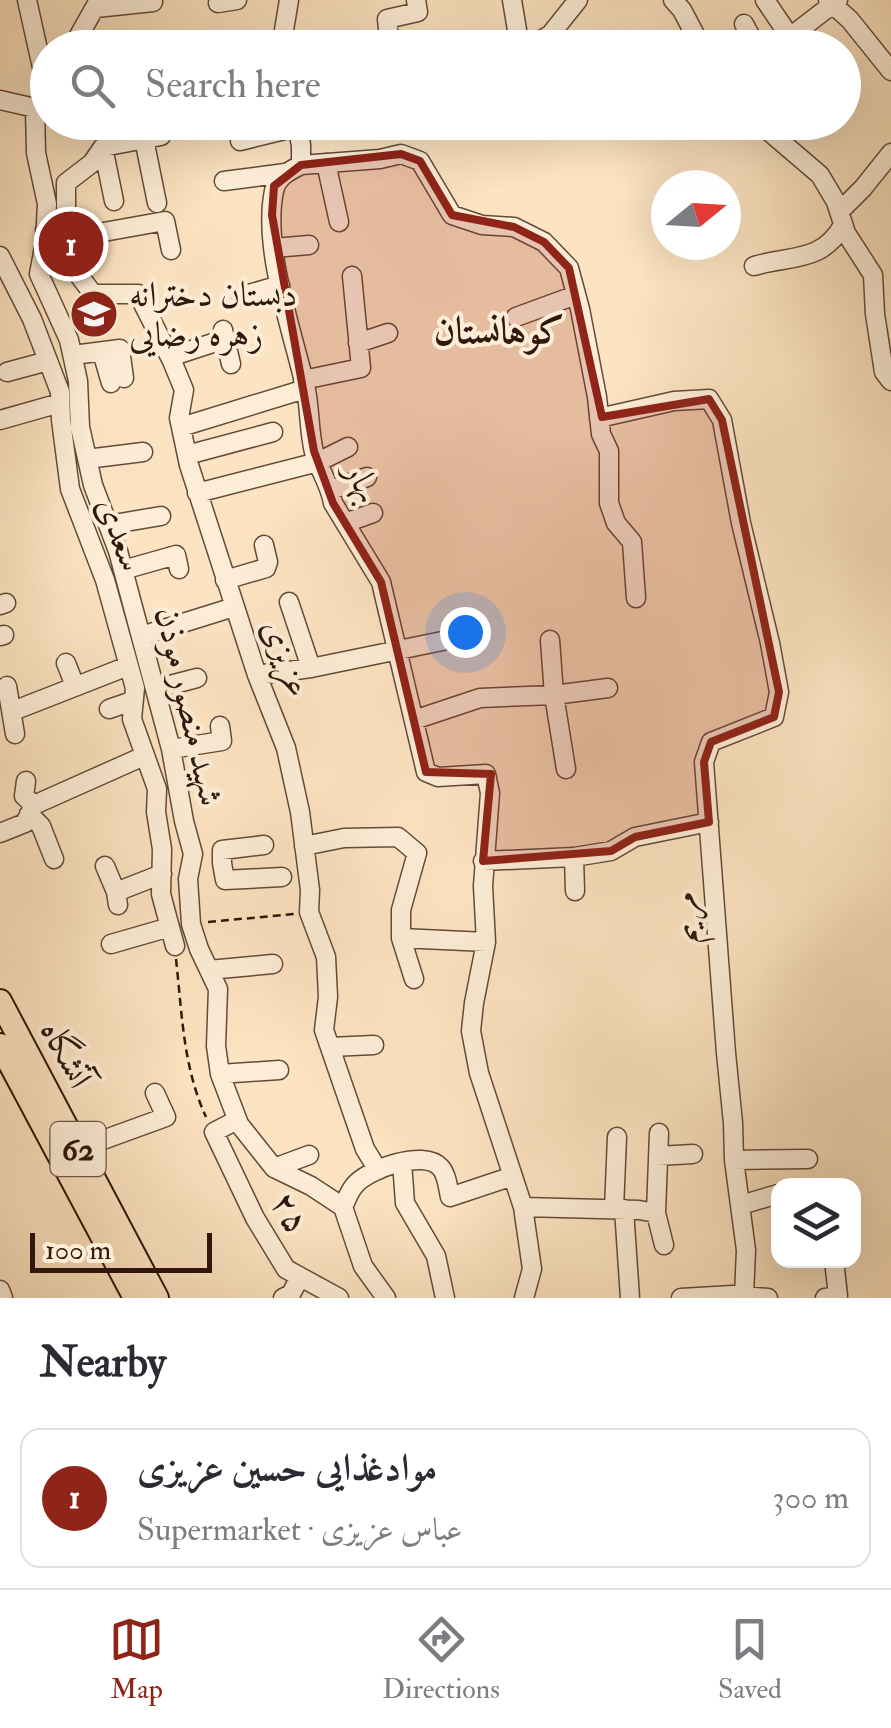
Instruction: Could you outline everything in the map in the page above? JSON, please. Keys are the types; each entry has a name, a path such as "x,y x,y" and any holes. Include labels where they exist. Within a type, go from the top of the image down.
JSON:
{"main road":[{"name":"آتشگاه","path":"0,1000 158,1298"},
{"name":"آتشگاه","path":"2,1054 136,1298"}],"street":[{"path":"27,0 34,30"},
{"path":"218,2 237,0"},
{"path":"284,30 289,0"},
{"path":"388,30 386,19 418,12 416,0"},
{"path":"512,0 519,30"},
{"path":"560,30 578,0"},
{"path":"766,0 786,30"},
{"path":"83,30 98,4 153,2"},
{"path":"798,30 833,2 858,30"},
{"path":"683,3 694,30"},
{"path":"744,24 747,30"},
{"path":"861,33 891,70"},
{"path":"0,100 30,105"},
{"name":"شهید منصور موذن","path":"37,140 36,153 55,237 39,274 70,340 78,381 80,426 93,485 123,570 170,750 193,854 188,879 190,918 218,989 216,1046 220,1074 237,1120 274,1168 342,1207"},
{"path":"142,140 103,147 92,163 66,182 55,237 165,221 171,250"},
{"path":"153,140 157,203"},
{"name":"بهار","path":"300,140 293,169 274,186 272,214 280,286 304,384 314,451 333,503 380,582 426,772 438,777 486,774 490,794 483,861"},
{"path":"779,140 820,175 836,202 846,233 872,276 884,372 891,381"},
{"path":"103,147 114,201"},
{"path":"754,266 777,259 802,258 822,250 836,237 841,218 891,153"},
{"path":"224,182 401,154 420,161 452,215 482,225 514,227 544,242 569,268 576,295 598,397 601,434 609,451 609,503 616,523 632,542 636,598"},
{"path":"326,163 340,222"},
{"name":"عزیزی","path":"55,237 93,294 138,294 184,390 179,418 187,455 257,675 286,748 300,812 309,912 326,957 328,997 324,1030 365,1149 378,1170"},
{"path":"274,248 309,245"},
{"path":"1,262 42,260"},
{"name":"سعدی","path":"1,262 32,318 60,392 70,489 105,580 135,688 132,719 157,789 161,894 175,946"},
{"path":"181,427 361,368 352,276"},
{"path":"242,296 280,286"},
{"path":"516,317 576,295"},
{"path":"358,343 388,333"},
{"path":"170,357 224,334 231,364"},
{"path":"73,356 120,349 117,381"},
{"path":"7,372 48,361"},
{"name":"مریم","path":"600,418 674,402 710,399 722,420 779,692 774,717 712,742 704,762 734,1160 746,1250 736,1296"},
{"path":"0,420 60,402"},
{"path":"187,455 273,432"},
{"path":"198,493 318,462 348,447"},
{"path":"88,459 143,452"},
{"path":"331,490 368,477"},
{"path":"108,525 152,511"},
{"path":"345,523 373,513"},
{"path":"225,580 266,568 264,546"},
{"path":"123,570 176,555 178,569"},
{"path":"289,602 310,668"},
{"path":"142,636 181,614 234,606"},
{"path":"257,675 457,638"},
{"path":"550,640 566,769"},
{"path":"66,663 72,693"},
{"path":"12,711 72,693 128,666"},
{"path":"155,689 197,678"},
{"path":"8,686 15,734"},
{"path":"414,720 480,698 608,688"},
{"path":"109,709 132,701"},
{"path":"170,750 222,741 220,726"},
{"path":"0,833 25,823 32,810 144,756"},
{"path":"26,781 24,796 54,859"},
{"path":"524,1298 532,1269 523,1207 479,1073 471,1031 486,942 483,861 574,857 611,851 635,837 709,822"},
{"path":"304,846 344,838 398,836 418,854 401,910 401,938 414,978"},
{"path":"264,846 222,850 225,880 282,877"},
{"path":"574,857 575,891"},
{"path":"191,865 222,863"},
{"path":"105,866 117,898 162,874"},
{"path":"112,944 168,921 190,918"},
{"path":"401,938 486,942"},
{"path":"209,970 272,964"},
{"path":"330,1047 374,1045"},
{"path":"220,1074 279,1070"},
{"path":"78,1149 166,1117 155,1092"},
{"path":"214,1132 237,1120"},
{"name":"۲۵","path":"214,1132 254,1218 286,1269 291,1292 339,1298"},
{"path":"659,1133 656,1213 664,1245"},
{"path":"616,1137 619,1209 630,1298"},
{"path":"658,1156 693,1154"},
{"path":"274,1168 310,1155"},
{"path":"734,1160 808,1159"},
{"path":"386,1298 363,1266 342,1207 354,1184 402,1162 431,1160 444,1170 450,1197 513,1176"},
{"path":"402,1162 404,1203 436,1256 445,1298"},
{"path":"741,1205 771,1196"},
{"path":"523,1207 656,1213"},
{"path":"826,1298 838,1296 835,1268"},
{"path":"0,1290 3,1298"},
{"path":"681,1298 768,1298"}],"path":[{"path":"190,918 309,912"},
{"path":"175,946 184,1045 196,1095 214,1132"}],"highlighted area":[{"path":"401,154 420,161 452,215 514,227 544,242 569,268 602,417 709,399 722,420 779,692 774,717 711,742 704,762 709,822 635,837 611,851 483,861 491,774 426,772 381,582 333,503 314,451 272,215 274,186 301,165"}],"place":[{"name":"موادغذایی حسین عزیزی","path":"71,244"},
{"name":"دبستان دخترانه زهره رضایی","path":"94,314"}],"district":[{"name":"کوهانستان","path":"499,330"}]}
